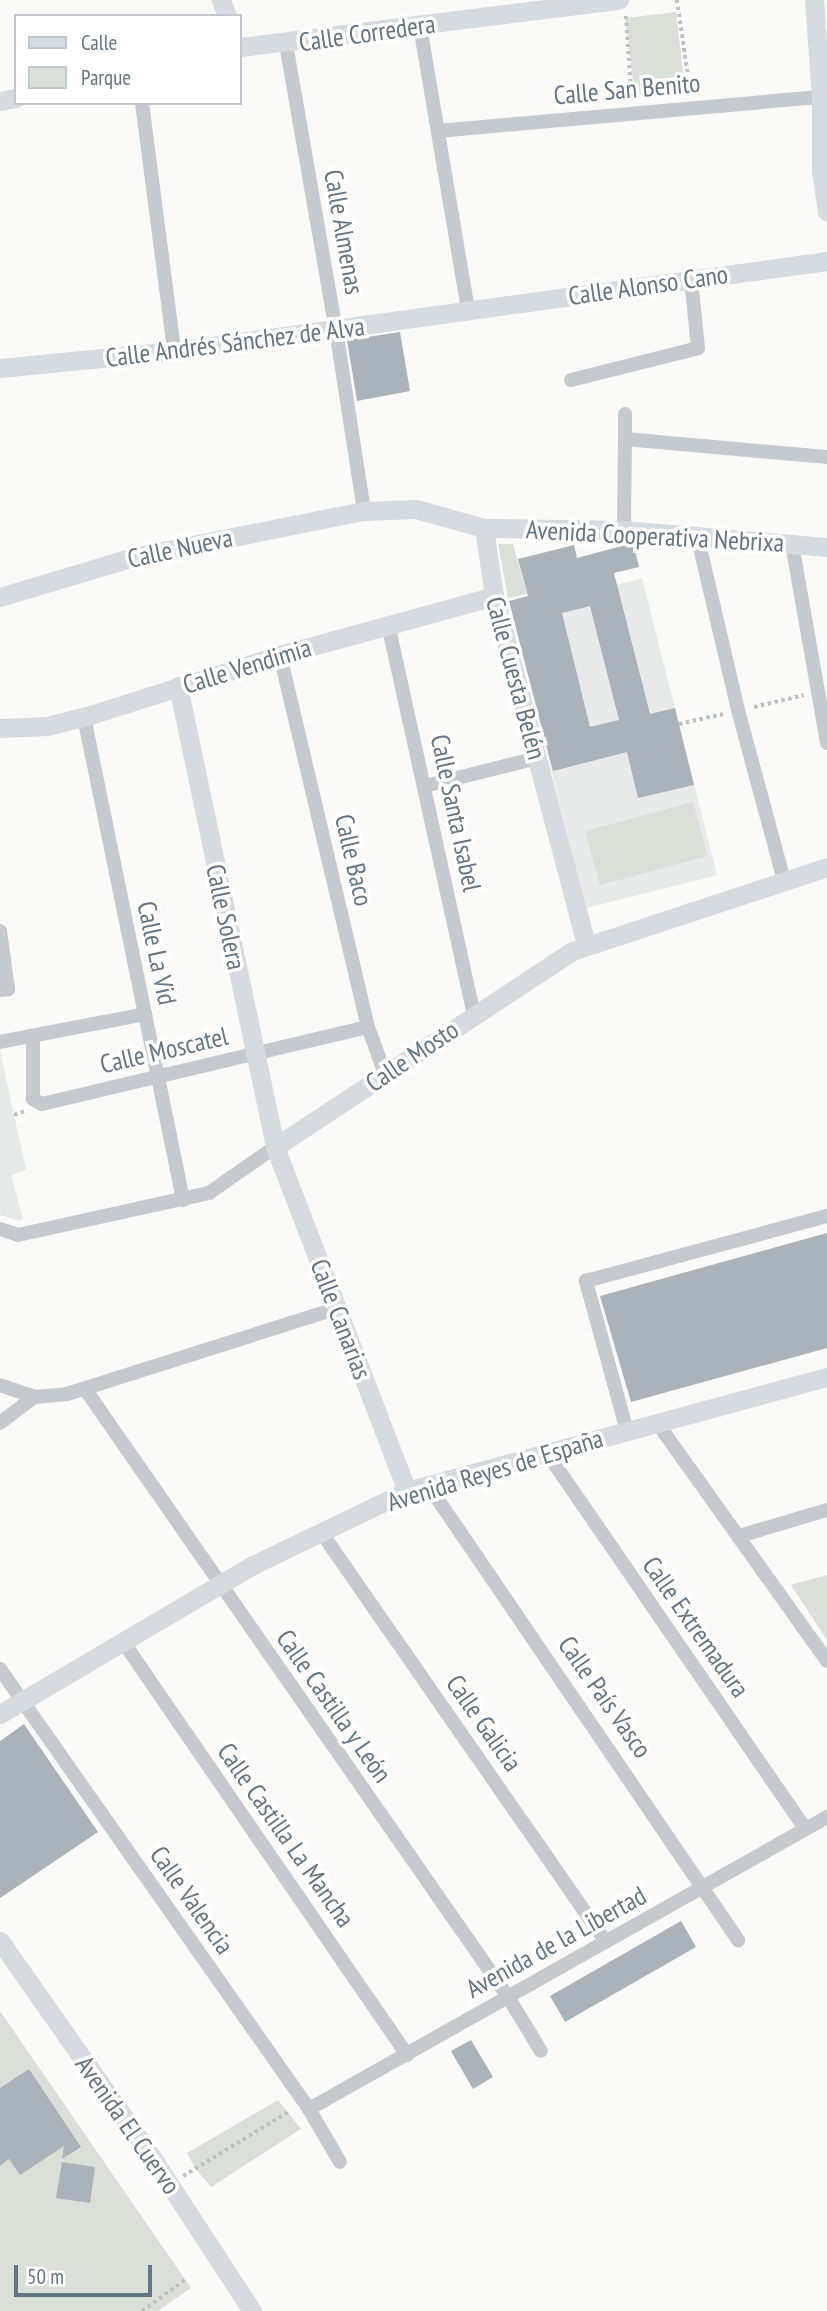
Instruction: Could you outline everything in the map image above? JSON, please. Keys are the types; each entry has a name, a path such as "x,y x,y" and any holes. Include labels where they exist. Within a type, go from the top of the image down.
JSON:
{"street":[{"path":"814,0 821,97 821,170 827,212"},
{"name":"Calle Corredera","path":"242,46 286,44 420,26 622,6"},
{"path":"420,26 468,311"},
{"name":"Calle Almenas","path":"286,44 336,330 364,511"},
{"name":"Calle San Benito","path":"438,131 821,97"},
{"path":"142,105 174,351"},
{"name":"Calle Alonso Cano","path":"468,311 827,261"},
{"path":"570,380 698,348 691,278"},
{"name":"Calle Andrés Sánchez de Alva","path":"0,368 174,351 468,311"},
{"path":"624,530 625,414"},
{"path":"625,439 827,457"},
{"path":"364,511 416,509 484,528"},
{"name":"Calle Nueva","path":"0,597 133,557 364,511"},
{"name":"Avenida Cooperativa Nebrixa","path":"484,528 624,530 827,547"},
{"name":"Calle Cuesta Belén","path":"484,528 494,596 586,945"},
{"path":"697,535 738,710 784,880"},
{"path":"792,544 827,743"},
{"name":"Calle Vendimia","path":"0,729 47,726 84,717 280,655 494,596"},
{"name":"Calle Santa Isabel","path":"388,624 474,1014"},
{"name":"Calle Baco","path":"280,655 368,1027 385,1074"},
{"name":"Calle Solera","path":"178,686 275,1147"},
{"name":"Calle La Vid","path":"84,717 183,1200"},
{"path":"425,786 537,758"},
{"name":"Calle Mosto","path":"0,1229 18,1235 209,1193 474,1014 586,945 827,867"},
{"path":"0,931 8,989 0,990"},
{"path":"0,1042 145,1014"},
{"name":"Calle Moscatel","path":"33,1036 33,1099 42,1104 368,1027"},
{"name":"Calle Canarias","path":"275,1147 407,1491"},
{"path":"627,1431 586,1280 827,1216"},
{"path":"0,1385 34,1397 85,1389 338,1308"},
{"name":"Avenida Reyes de España","path":"0,1714 255,1564 407,1491 827,1377"},
{"name":"Calle Castilla y León","path":"85,1389 508,1997 541,2052"},
{"path":"0,1423 34,1397"},
{"path":"659,1424 827,1661"},
{"name":"Calle Extremadura","path":"547,1453 806,1829"},
{"name":"Calle País Vasco","path":"428,1485 705,1887 738,1940"},
{"path":"739,1536 827,1510"},
{"name":"Calle Galicia","path":"321,1532 606,1942"},
{"name":"Calle Castilla La Mancha","path":"124,1643 407,2054"},
{"name":"Calle Valencia","path":"0,1668 306,2106 340,2162"},
{"name":"Avenida de la Libertad","path":"306,2106 407,2054 827,1818"},
{"name":"Avenida El Cuervo","path":"0,1941 170,2184 252,2311"}],"path":[{"path":"677,0 692,107"},
{"path":"622,6 634,112"},
{"path":"679,724 818,691"},
{"path":"170,2184 306,2106"},
{"path":"142,2311 186,2280"}],"shaded area":[{"path":"642,578 717,875 586,908 509,601 584,582 587,593"},
{"path":"0,1050 26,1170 11,1175 23,1219 19,1221 0,1215"}],"green space":[{"path":"676,12 685,89 635,95 625,18"},
{"path":"498,544 513,544 527,594 508,598"},
{"path":"693,802 708,856 600,885 585,831"},
{"path":"827,1575 827,1640 791,1585"},
{"path":"0,2011 191,2288 158,2311 0,2311"},
{"path":"278,2100 301,2129 211,2187 195,2168 187,2153"}],"building":[{"path":"400,332 410,391 357,401 347,340"},
{"path":"633,543 639,567 614,573 650,714 675,708 694,785 638,798 627,752 553,771 509,601 528,596 518,559 574,545 577,558","holes":["590,606 619,720 590,727 562,613"]},
{"path":"827,1233 827,1348 631,1402 600,1296"},
{"path":"24,1724 98,1832 0,1898 0,1741"},
{"path":"681,1921 696,1947 565,2022 550,1996"},
{"path":"471,2040 493,2077 473,2089 451,2051"},
{"path":"29,2069 81,2147 62,2159 64,2146 20,2175 9,2159 0,2166 0,2088"},
{"path":"62,2162 95,2167 90,2203 56,2198"}]}
